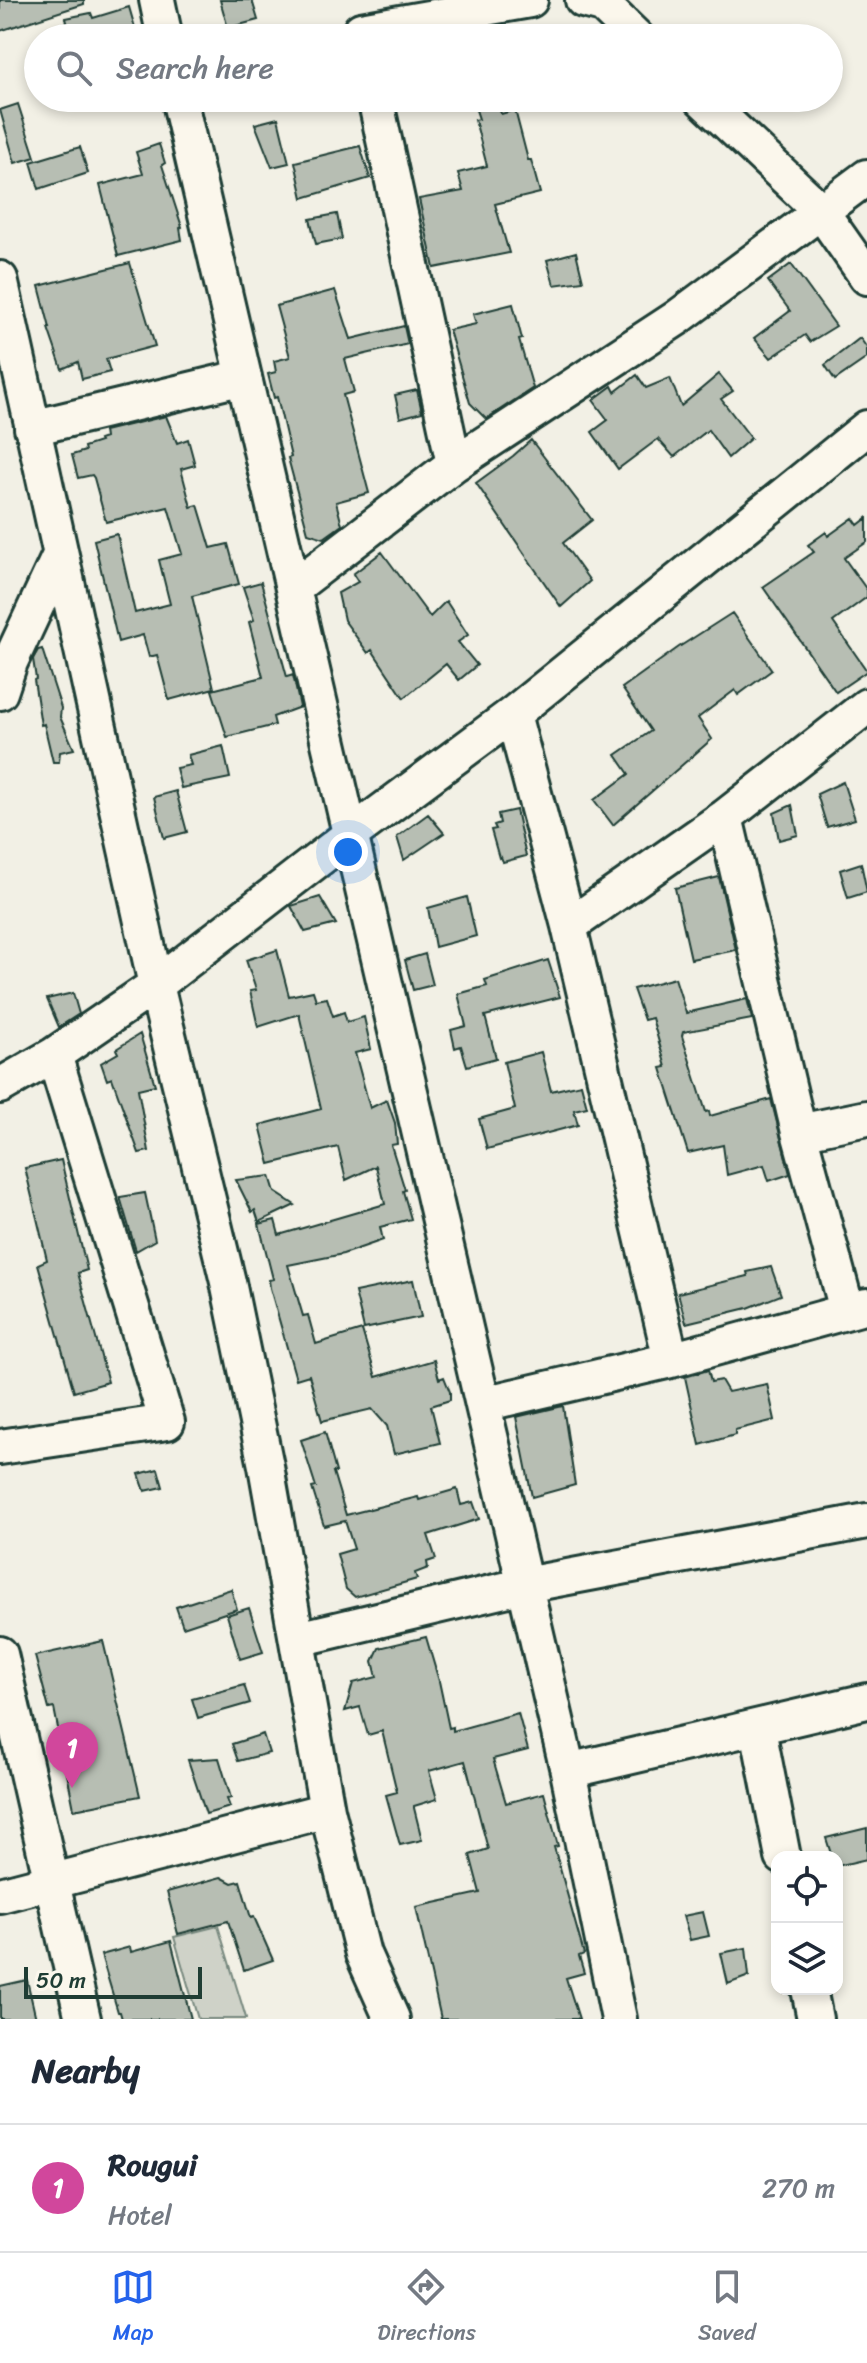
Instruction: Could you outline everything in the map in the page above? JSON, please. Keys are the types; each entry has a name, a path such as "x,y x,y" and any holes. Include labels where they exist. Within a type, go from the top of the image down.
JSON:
{"street":[{"path":"157,0 162,24"},
{"path":"359,23 530,0"},
{"path":"583,0 603,5 623,24"},
{"path":"182,112 568,1771 619,2019"},
{"path":"378,112 454,464"},
{"path":"716,112 820,210 867,277"},
{"path":"293,588 454,464 677,318 867,177"},
{"path":"0,279 156,985 228,1282 298,1639 327,1810 363,1954 368,2019"},
{"path":"32,428 244,377"},
{"path":"0,1086 54,1055 156,985 513,714 867,428"},
{"path":"3,675 60,555"},
{"path":"0,626 3,675"},
{"path":"569,926 725,817 867,706"},
{"path":"513,714 569,926 671,1360"},
{"path":"483,1404 671,1360 857,1308 799,1132 725,817"},
{"path":"0,1447 167,1422 54,1055"},
{"path":"799,1132 867,1118"},
{"path":"298,1639 525,1585 867,1521"},
{"path":"0,1654 83,2019"},
{"path":"568,1771 758,1729 867,1701"},
{"path":"758,1729 782,1851"},
{"path":"0,1895 327,1810"},
{"path":"363,1954 392,2019"},
{"path":"810,1995 815,2019"}],"shaded area":[{"path":"218,1926 246,2019 198,2019 174,1937"}],"building":[{"path":"0,0 84,0 84,4 0,31"},
{"path":"220,0 252,0 258,20 227,24"},
{"path":"129,7 134,24 68,24 66,18 91,13 93,18"},
{"path":"18,104 35,157 15,163 0,110"},
{"path":"477,112 516,112 540,193 495,204 509,253 434,268 419,199 463,191 458,173 487,166 475,120 479,119"},
{"path":"278,118 289,163 272,167 255,124"},
{"path":"159,144 165,163 162,165 182,227 182,240 118,256 100,185 143,174 136,152"},
{"path":"360,146 370,178 303,198 295,162"},
{"path":"80,147 88,173 39,189 31,162"},
{"path":"337,214 342,239 316,244 310,219"},
{"path":"576,252 583,281 554,285 547,260"},
{"path":"130,263 155,346 106,359 110,372 82,379 78,362 62,369 48,328 39,286"},
{"path":"791,264 836,326 810,342 805,335 771,358 754,338 790,311 768,281"},
{"path":"335,290 351,339 404,326 408,344 345,359 354,392 343,395 369,493 336,502 342,525 324,538 308,533 288,458 291,457 277,397 274,398 268,374 276,372 274,361 290,357 276,306"},
{"path":"513,304 522,339 519,340 533,388 486,419 470,403 449,330 476,324 473,314"},
{"path":"860,338 867,348 867,358 835,380 825,365"},
{"path":"719,374 733,391 721,399 751,438 728,458 708,430 674,457 658,439 618,469 592,432 608,420 593,400 612,386 615,392 637,375 646,388 670,378 681,406"},
{"path":"417,390 422,412 400,418 395,395"},
{"path":"166,416 177,443 188,439 195,465 181,469 191,507 198,505 211,548 228,544 239,584 192,596 214,688 169,700 157,655 149,657 143,635 118,642 94,540 117,534 135,613 170,604 159,560 182,554 168,507 106,522 94,478 92,475 78,478 72,455 100,442 105,438 104,431"},
{"path":"531,440 592,520 563,543 590,581 561,607 476,483"},
{"path":"853,518 858,525 867,518 867,542 844,558 867,590 867,597 833,622 867,671 836,692 763,587 814,552 808,545 826,532 828,536"},
{"path":"382,552 430,617 446,601 468,635 458,642 477,665 459,680 446,664 404,698 372,650 368,653 344,620 338,593 358,582 353,574"},
{"path":"261,582 287,677 293,675 300,707 273,717 275,725 227,737 212,690 263,677 249,622 254,620 243,587"},
{"path":"732,613 772,670 738,695 735,690 698,718 712,739 613,825 594,800 629,774 616,755 651,731 622,688"},
{"path":"42,649 61,708 60,717 74,749 60,752 59,762 53,762 44,724 41,725 34,680 33,659"},
{"path":"223,746 230,778 181,788 176,768 191,765 188,755"},
{"path":"843,782 855,819 827,827 817,794"},
{"path":"176,791 187,832 164,838 154,797"},
{"path":"792,805 798,835 779,840 774,813"},
{"path":"516,810 526,856 503,862 491,830 500,823 498,814"},
{"path":"428,814 444,833 404,860 397,837"},
{"path":"861,863 867,892 848,898 840,870"},
{"path":"719,877 736,950 691,959 675,888"},
{"path":"320,897 336,924 305,932 291,906"},
{"path":"467,897 476,936 435,947 428,908"},
{"path":"277,950 289,996 313,991 316,1000 327,998 333,1016 344,1012 347,1022 364,1017 371,1049 355,1053 370,1108 387,1100 395,1123 397,1144 391,1145 411,1219 380,1227 383,1240 343,1254 288,1265 303,1316 308,1315 316,1344 362,1330 376,1377 434,1360 439,1379 444,1377 450,1392 450,1400 431,1406 440,1443 394,1454 387,1426 372,1409 322,1421 309,1375 296,1379 270,1288 269,1280 273,1279 259,1224 275,1220 279,1235 385,1204 376,1166 346,1180 338,1147 270,1164 260,1125 321,1109 299,1014 258,1027 250,991 256,990 246,960"},
{"path":"425,954 433,985 413,990 405,960"},
{"path":"548,960 560,997 485,1016 496,1058 467,1066 461,1046 455,1048 451,1030 466,1026 458,994 487,986 485,980"},
{"path":"675,978 686,1013 747,999 752,1019 683,1032 682,1036 706,1112 709,1111 710,1116 771,1099 790,1174 769,1181 764,1165 727,1175 723,1145 688,1153 661,1068 666,1067 652,1018 644,1020 633,989"},
{"path":"73,993 79,1014 59,1027 47,999"},
{"path":"140,1034 155,1085 138,1089 149,1151 139,1153 112,1078 107,1080 101,1063"},
{"path":"541,1052 551,1091 581,1084 587,1107 574,1110 578,1125 487,1149 479,1119 515,1109 504,1062"},
{"path":"61,1160 87,1270 78,1273 108,1382 74,1392 38,1264 47,1260 25,1168"},
{"path":"270,1176 275,1192 295,1205 259,1222 236,1180"},
{"path":"145,1193 155,1240 136,1251 120,1197"},
{"path":"771,1267 781,1295 748,1308 686,1323 678,1293 748,1276 747,1272"},
{"path":"413,1280 421,1317 364,1329 355,1292"},
{"path":"708,1370 711,1382 721,1380 728,1392 767,1384 775,1420 735,1430 735,1435 700,1445 685,1377"},
{"path":"563,1406 575,1485 532,1497 516,1417"},
{"path":"325,1432 346,1515 457,1489 461,1505 473,1502 479,1519 428,1535 436,1559 427,1562 428,1568 415,1573 417,1579 355,1597 346,1589 337,1554 354,1549 345,1521 324,1526 301,1440"},
{"path":"158,1469 163,1487 145,1491 139,1474"},
{"path":"231,1589 237,1609 183,1627 176,1607"},
{"path":"249,1608 263,1652 240,1659 227,1615"},
{"path":"426,1637 449,1728 453,1727 453,1731 518,1713 528,1750 493,1759 506,1803 544,1793 558,1846 554,1847 584,1954 579,1956 584,1973 566,1978 579,2019 441,2019 416,1907 480,1893 470,1855 488,1849 465,1761 429,1771 437,1799 414,1806 422,1840 400,1845 386,1795 397,1792 382,1731 368,1735 360,1707 345,1711 353,1683 377,1677 373,1661 379,1648"},
{"path":"103,1641 140,1796 74,1809 54,1708 49,1709 35,1656"},
{"path":"244,1685 250,1703 198,1718 192,1699"},
{"path":"263,1734 269,1753 238,1761 232,1744"},
{"path":"219,1758 231,1798 227,1799 230,1807 206,1814 188,1760"},
{"path":"867,1828 867,1859 843,1865 843,1851 830,1851 826,1838"},
{"path":"221,1877 232,1883 240,1881 251,1918 254,1917 273,1960 244,1970 228,1921 178,1934 167,1892"},
{"path":"703,1912 709,1936 690,1940 683,1916"},
{"path":"171,1941 191,2019 122,2019 101,1955 130,1947 131,1952"},
{"path":"746,1948 749,1976 728,1984 721,1953"},
{"path":"27,1980 36,2019 0,2019 0,1986"}],"place":[{"name":"Rougui","path":"72,1788"}]}
